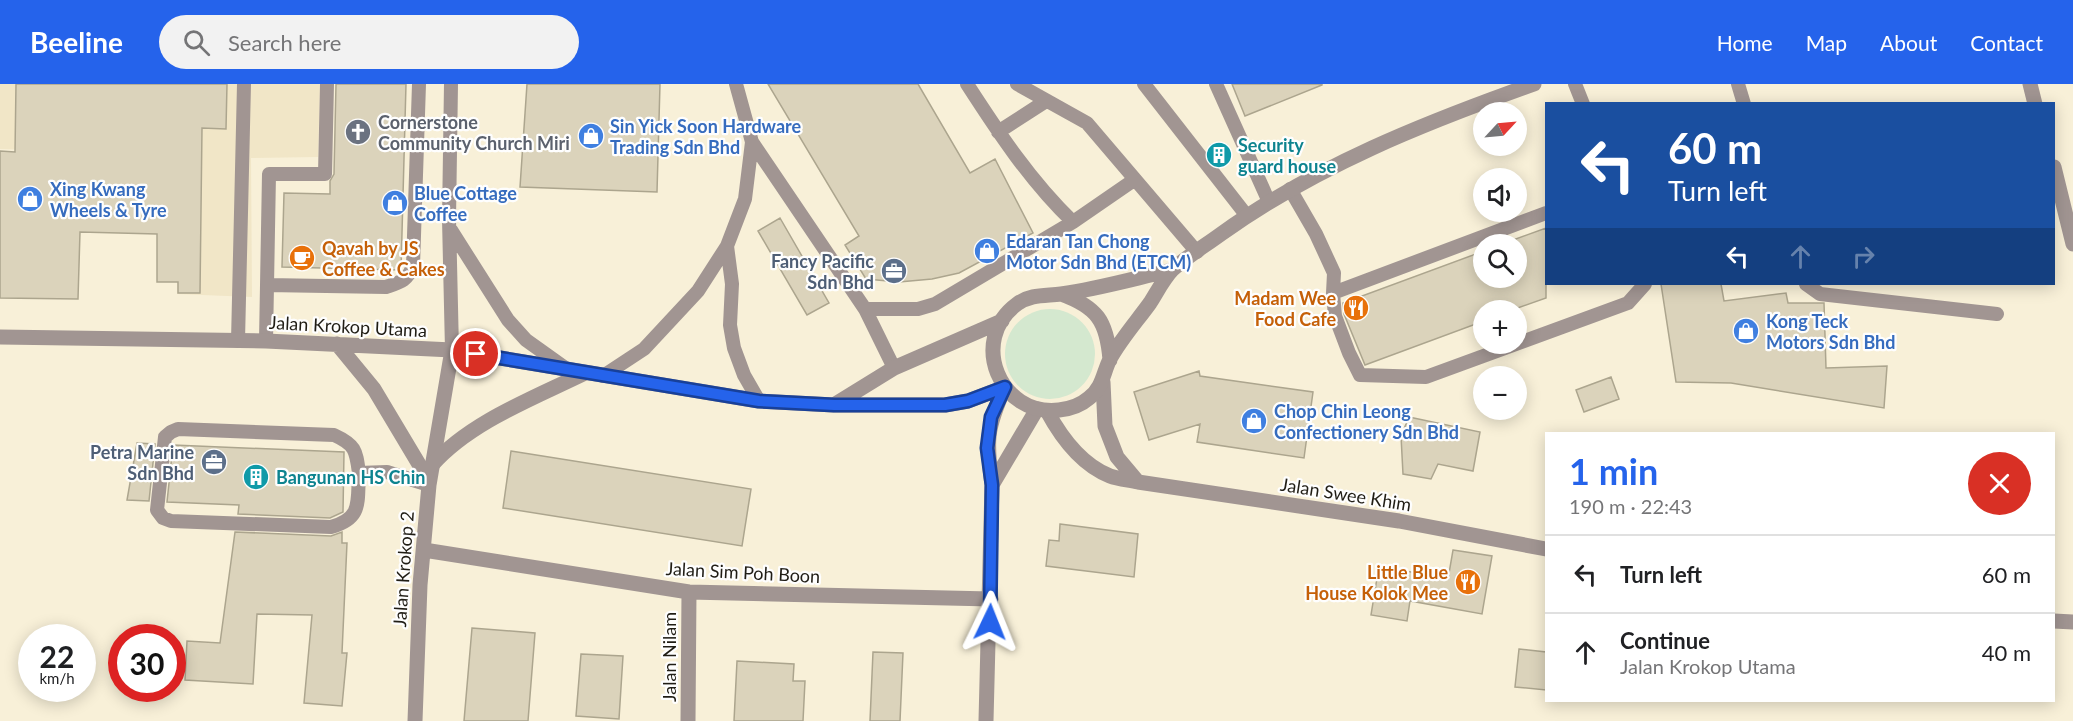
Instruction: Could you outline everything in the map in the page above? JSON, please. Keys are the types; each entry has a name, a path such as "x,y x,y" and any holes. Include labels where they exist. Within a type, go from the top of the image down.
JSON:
{"street":[{"path":"1138,482 1117,457 1105,426 1103,381 1110,360 1172,270 1247,216 1290,189 1382,142 1534,84"},
{"path":"2030,84 2034,102"},
{"path":"2055,171 2073,244"},
{"path":"1103,381 1089,398 1069,409 1042,410 1019,401 1005,387 994,366 993,343 1002,321 1017,304 1037,295 1061,294 1172,270"},
{"path":"1061,294 1082,302 1098,317 1108,337 1110,360"},
{"path":"834,405 894,368 1002,321"},
{"name":"Jalan Krokop Utama","path":"0,337 266,341 452,350 759,401 834,405 945,405 968,401 1005,387"},
{"path":"337,344 374,389 429,483"},
{"name":"Jalan Krokop 2","path":"415,721 429,483 452,350"},
{"path":"432,465 445,450 503,412 578,372"},
{"path":"986,721 991,598 992,485 987,448 991,417 1005,387"},
{"path":"992,485 1042,410"},
{"name":"Jalan Swee Khim","path":"1042,410 1060,435 1085,460 1110,476 1399,521 1545,549"},
{"name":"Jalan Sim Poh Boon","path":"424,550 689,592 991,598"},
{"name":"Jalan Nilam","path":"688,721 689,592"},
{"path":"2055,621 2073,622"}],"lane":[{"path":"238,341 244,84"},
{"path":"266,341 269,174 325,174 327,84"},
{"path":"267,285 386,287 409,276 413,266 419,84"},
{"path":"451,84 452,350"},
{"path":"736,84 752,142 865,309 894,368"},
{"path":"967,84 998,132 1053,203 1073,222"},
{"path":"1017,84 1087,123 1197,252"},
{"path":"1144,84 1247,216"},
{"path":"1216,84 1269,202"},
{"path":"1575,84 1582,102"},
{"path":"1738,84 1743,102"},
{"path":"998,132 1046,100"},
{"path":"603,376 644,350 698,291 727,246 745,199 752,142"},
{"path":"865,309 918,309 935,304 1073,222 1134,180"},
{"path":"1290,189 1316,234 1334,273 1335,316 1360,375 1426,377 1628,303 1644,285"},
{"path":"1333,292 1545,213"},
{"path":"450,228 508,320 526,339 578,372"},
{"path":"727,246 732,284 730,325 734,348 744,375 759,401"},
{"path":"1807,285 1820,294 1997,314"},
{"path":"178,429 334,435 348,441 356,452 359,473 357,508 352,517 341,525 331,528 171,521 163,518 157,510 165,437 178,429"},
{"path":"359,473 387,472 429,483"}],"shaded area":[{"path":"0,84 320,84 318,157 251,158 252,297 177,294 179,154 0,149"}],"green space":[{"path":"1050,309 1067,312 1082,322 1092,337 1095,354 1092,371 1082,386 1067,396 1050,399 1033,396 1018,386 1008,371 1005,354 1008,337 1018,322 1033,312"}],"building":[{"path":"16,84 227,84 226,129 202,128 200,293 178,293 178,282 157,282 157,234 80,232 78,299 0,298 0,151 15,152"},
{"path":"336,84 406,84 401,270 282,267 284,193 330,194 330,181 334,174"},
{"name":"Sin Yick Soon Hardware Trading Sdn Bhd","path":"527,84 660,84 657,192 520,187"},
{"path":"768,84 918,84 970,173 995,159 1033,233 959,273 932,279 899,282 866,279 845,245 859,236"},
{"path":"1232,84 1322,84 1322,85 1245,116"},
{"path":"780,218 829,303 807,315 758,231"},
{"path":"1545,228 1546,298 1527,305 1527,300 1473,300 1473,325 1365,365 1344,314 1343,303 1473,255 1473,288 1527,288 1527,235"},
{"name":"Kong Teck Motors Sdn Bhd","path":"1661,285 1721,285 1724,301 1786,293 1788,303 1824,303 1826,368 1887,366 1884,408 1731,383 1676,382"},
{"name":"Chop Chin Leong Confectionery Sdn Bhd","path":"1199,371 1200,376 1313,392 1304,458 1197,442 1200,424 1149,440 1134,392"},
{"path":"1611,377 1619,399 1584,412 1576,390"},
{"path":"1409,417 1480,432 1473,471 1438,464 1431,479 1403,474 1401,436"},
{"path":"137,443 155,444 149,501 127,500"},
{"name":"Bangunan HS Chin","path":"173,445 344,452 343,512 330,518 238,514 239,505 167,502"},
{"path":"511,451 751,489 742,546 503,508"},
{"path":"1060,524 1138,534 1134,577 1046,566 1049,540 1059,541"},
{"path":"235,532 331,536 342,532 342,543 347,543 342,653 347,653 342,706 304,703 312,615 257,614 253,684 186,680 187,641 220,643"},
{"path":"1453,550 1492,556 1482,614 1410,601 1407,621 1371,615 1379,566 1448,579"},
{"path":"472,628 535,633 528,721 464,721"},
{"path":"1519,649 1545,652 1545,690 1515,687"},
{"path":"873,652 903,653 900,721 870,721"},
{"path":"581,654 623,656 619,719 576,716"},
{"path":"737,661 794,664 793,681 805,681 803,721 734,721"}],"place":[{"name":"Cornerstone Community Church Miri","path":"358,132"},
{"name":"Sin Yick Soon Hardware Trading Sdn Bhd","path":"591,136"},
{"name":"Security guard house","path":"1219,155"},
{"name":"Xing Kwang Wheels & Tyre","path":"30,199"},
{"name":"Blue Cottage Coffee","path":"395,203"},
{"name":"Edaran Tan Chong Motor Sdn Bhd (ETCM)","path":"987,251"},
{"name":"Qavah by JS Coffee & Cakes","path":"302,258"},
{"name":"Fancy Pacific Sdn Bhd","path":"894,271"},
{"name":"Madam Wee Food Cafe","path":"1356,308"},
{"name":"Kong Teck Motors Sdn Bhd","path":"1746,331"},
{"name":"Chop Chin Leong Confectionery Sdn Bhd","path":"1254,421"},
{"name":"Petra Marine Sdn Bhd","path":"214,462"},
{"name":"Bangunan HS Chin","path":"256,477"},
{"name":"Little Blue House Kolok Mee","path":"1468,582"}],"route":[{"path":"476,354 759,401 834,405 945,405 968,401 1005,387 991,417 987,448 992,485 990,622"}]}
